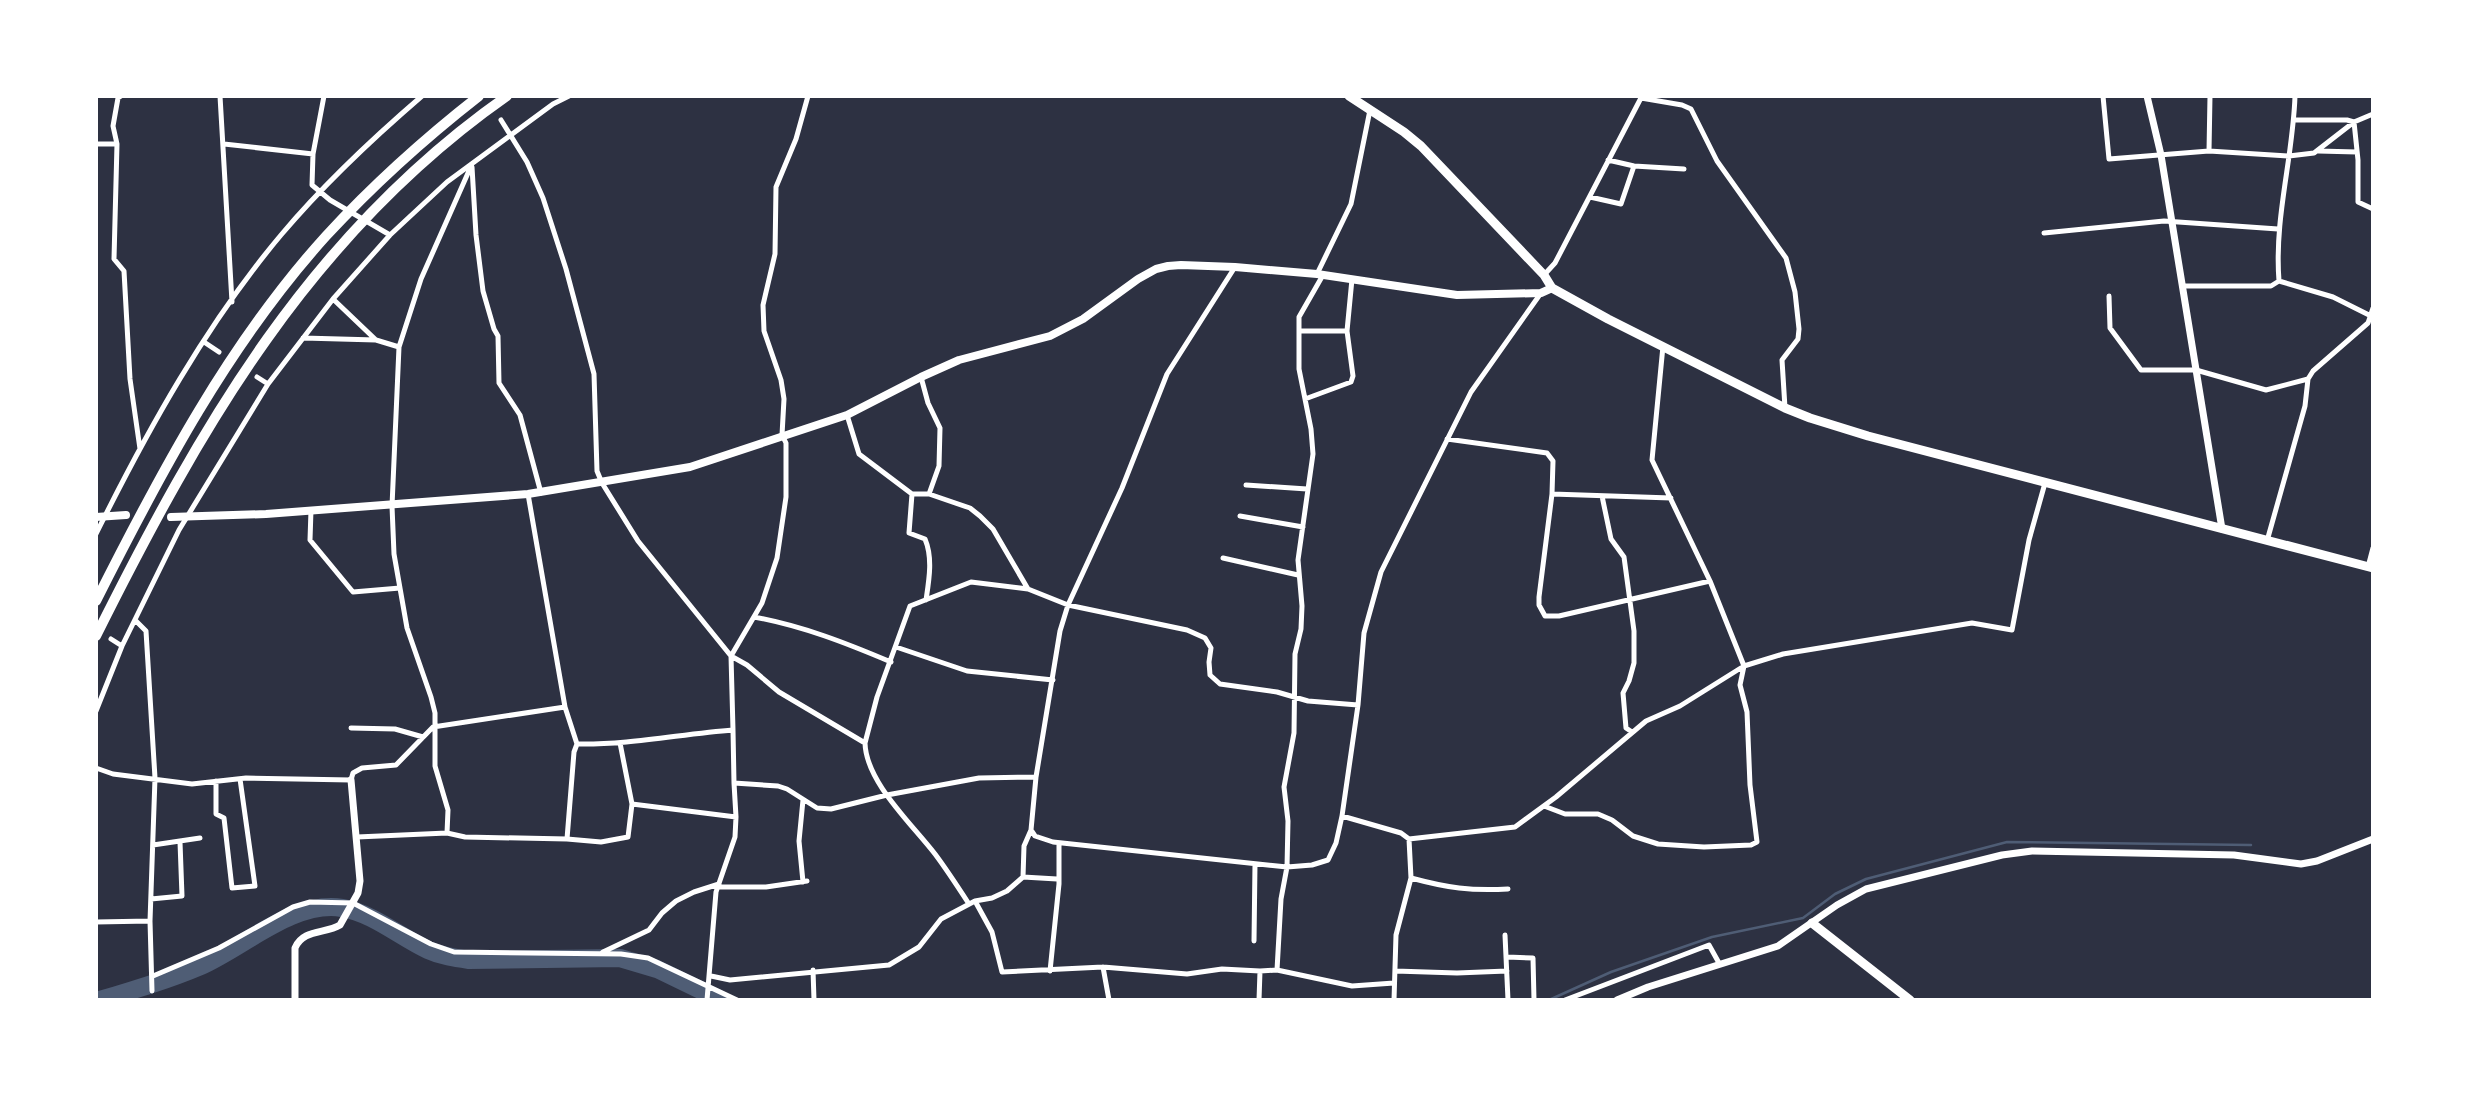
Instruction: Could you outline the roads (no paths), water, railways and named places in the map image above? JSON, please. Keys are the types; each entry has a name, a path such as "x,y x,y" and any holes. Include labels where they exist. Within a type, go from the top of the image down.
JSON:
{"highway":[{"path":"96,601 148,501 212,391 268,309 324,238 358,202 418,145 479,96"},
{"path":"96,636 173,488 226,398 279,320 343,242 379,205 434,153 507,96"}],"main road":[{"path":"1349,96 1421,145 1544,275 1552,288 1785,408 1868,436 2370,568"},
{"path":"171,517 392,506 541,493 690,467 847,415 959,360 1050,336 1083,319 1138,279 1156,270 1181,265 1320,274 1457,295 1541,293 1552,288"},
{"path":"101,517 126,515"},
{"path":"1812,923 1910,1000"}],"street":[{"path":"121,96 118,98 113,126 117,144 114,259 124,271 130,379 140,449"},
{"path":"220,96 232,302"},
{"path":"324,96 313,154 312,186 330,200 390,235"},
{"path":"96,534 101,517 204,342 280,236 320,191 422,96"},
{"path":"96,711 122,646 179,530 268,384 303,338 333,299 390,235 447,182 553,104 569,96"},
{"path":"707,1000 718,886 734,838 736,817 731,656 762,603 778,558 786,497 786,443 782,435 784,399 781,380 764,331 763,305 775,254 776,187 797,137 808,96"},
{"path":"2103,96 2109,159 2209,151 2289,156 2314,153 2354,122 2373,114"},
{"path":"2147,96 2161,155 2222,529"},
{"path":"2209,151 2210,96"},
{"path":"2279,281 2278,229 2295,96"},
{"path":"1544,275 1555,263 1642,97 1691,109 1717,162 1786,258 1793,282 1799,329 1798,339 1782,360 1785,408"},
{"path":"1277,970 1281,899 1287,867 1288,821 1284,787 1294,733 1295,654 1301,629 1302,606 1298,575 1313,454 1299,369 1299,317 1350,204 1370,110"},
{"path":"501,120 527,162 543,198 566,269 594,374 597,471 602,483 638,541 731,656 747,665 779,692 866,743"},
{"path":"2294,120 2354,122"},
{"path":"2354,122 2358,202 2373,209"},
{"path":"96,144 117,144"},
{"path":"224,144 313,154"},
{"path":"2317,151 2357,152"},
{"path":"1608,160 1634,166 1684,169"},
{"path":"447,833 448,810 435,766 435,713 432,697 407,628 394,554 392,506 399,347 421,279 472,164"},
{"path":"472,164 476,235 483,291 498,336 499,383 520,415 541,493"},
{"path":"1590,197 1621,204 1634,166"},
{"path":"2044,233 2172,222 2278,229"},
{"path":"1023,877 1024,846 1031,830 1036,777 1060,631 1068,605 1122,488 1167,374 1235,267"},
{"path":"1305,399 1351,382 1353,376 1347,331 1352,279"},
{"path":"2182,286 2271,286 2279,281 2333,297 2371,317"},
{"path":"1031,830 1035,836 1059,843 1255,864 1287,867 1328,860 1336,843 1342,816 1358,705 1364,633 1381,572 1471,392 1541,293"},
{"path":"2109,296 2110,328 2141,370 2196,370 2266,390 2308,379"},
{"path":"333,299 376,340"},
{"path":"2267,541 2305,406 2308,379 2347,338 2368,323 2373,308"},
{"path":"1299,331 1347,331"},
{"path":"303,338 376,340 399,347"},
{"path":"204,342 219,352"},
{"path":"1544,806 1564,814 1598,814 1612,820 1633,836 1658,844 1704,847 1751,845 1757,842 1751,796 1747,712 1740,685 1744,666 1710,581 1652,460 1663,346"},
{"path":"257,377 268,384"},
{"path":"921,377 928,403 940,428 939,466 929,494"},
{"path":"847,415 859,454 912,495 929,494 970,508 993,529 1028,589"},
{"path":"1447,439 1546,453 1553,461 1552,494 1539,597 1545,616 1559,616 1710,581"},
{"path":"1342,816 1401,834 1409,839 1515,827 1646,721 1708,690 1744,666 1783,654 1972,623 2012,630 2029,540 2045,483"},
{"path":"1247,485 1307,489"},
{"path":"528,494 565,707 577,744 573,752 568,839"},
{"path":"1552,494 1671,498"},
{"path":"912,495 909,533 925,539 928,547 926,600"},
{"path":"1602,496 1611,539 1624,557 1628,576 1634,631 1634,663 1623,693 1626,728 1632,732"},
{"path":"311,510 310,540 353,592 400,588"},
{"path":"1240,516 1303,527"},
{"path":"2370,568 2373,548"},
{"path":"1223,558 1298,575"},
{"path":"1358,705 1296,698 1277,692 1220,684 1210,675 1211,648 1205,638 1188,630 1068,605 1028,589 971,582 910,606 877,697 866,743 866,757 887,795 936,855 992,932 1002,972 1103,967 1187,974 1222,969 1277,970 1352,986 1394,983"},
{"path":"754,617 821,633 891,662"},
{"path":"136,621 146,631 155,778 150,921 152,991"},
{"path":"111,639 122,646"},
{"path":"896,647 967,671 1053,680"},
{"path":"295,1000 297,942 309,934 336,928 346,917 360,881 351,780 353,773 362,768 396,765 433,727 565,707"},
{"path":"351,729 395,729 423,737"},
{"path":"577,744 620,743 733,730"},
{"path":"357,837 447,833 465,837 601,842 628,837 632,804 620,743"},
{"path":"96,768 113,774 192,784 240,779 351,780"},
{"path":"734,783 778,786 817,808 831,809 887,795 979,778 1036,777"},
{"path":"216,781 216,814 224,818 232,888 255,886 240,779"},
{"path":"600,953 649,930 676,901 694,892 718,886 766,887 805,882 799,841 803,800"},
{"path":"632,804 736,817"},
{"path":"153,845 200,838"},
{"path":"1394,1000 1396,935 1411,878 1409,839"},
{"path":"1617,1000 1719,963 1778,946 1837,905 1866,890 2002,855 2032,851 2234,855 2301,864 2317,861 2373,839"},
{"path":"151,899 182,896 180,842"},
{"path":"1050,971 1059,843"},
{"path":"1254,941 1255,864"},
{"path":"711,976 730,979 888,965 919,947 941,919 972,902 992,898 1007,891 1023,877 1057,879"},
{"path":"1411,878 1446,888 1471,891 1508,889"},
{"path":"153,977 219,948 293,907 310,902 352,905 431,944 454,952 600,953 648,958 737,1000"},
{"path":"96,922 150,921"},
{"path":"1505,935 1508,1000"},
{"path":"1565,1000 1709,945 1719,963"},
{"path":"1507,957 1533,958 1534,1000"},
{"path":"1103,967 1109,1000"},
{"path":"813,970 814,1000"},
{"path":"1258,1000 1259,971"},
{"path":"1395,971 1507,971"}],"waterway":[{"path":"1549,1000 1611,972 1712,937 1803,918 1835,894 1866,879 2007,842 2251,845"},
{"path":"100,1000 201,966 288,918 324,907 342,908 365,915 418,945 448,957 469,960 620,958 657,969 721,1000"}]}
